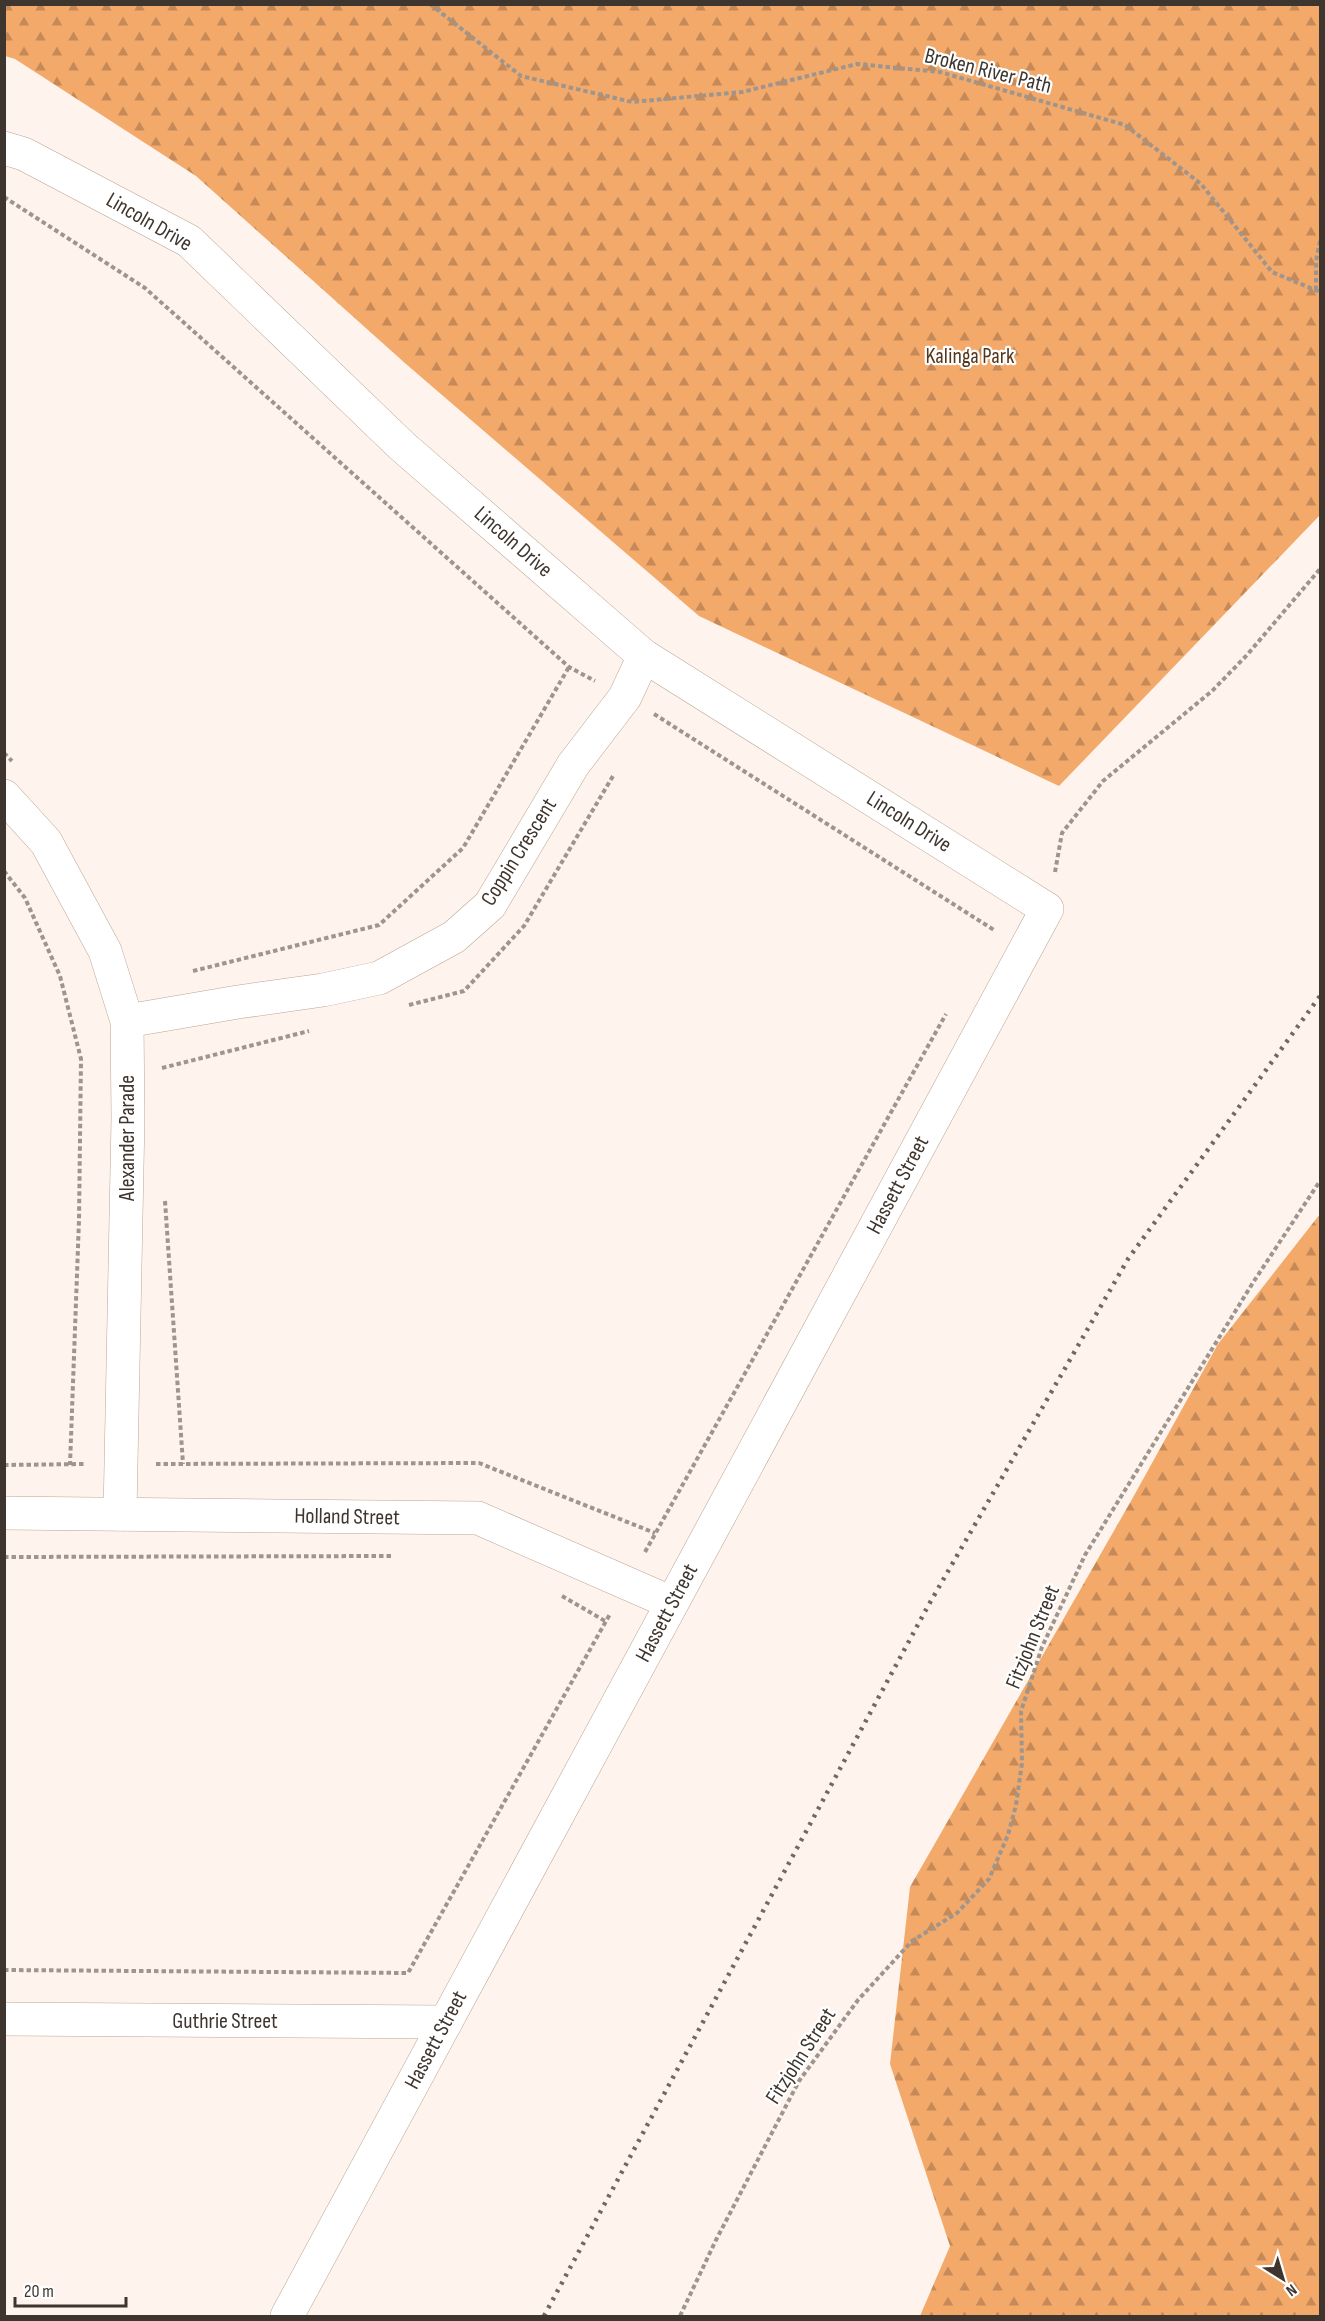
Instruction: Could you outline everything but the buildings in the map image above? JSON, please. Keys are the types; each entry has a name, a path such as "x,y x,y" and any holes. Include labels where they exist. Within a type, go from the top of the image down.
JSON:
{"street":[{"name":"Lincoln Drive","path":"4,148 24,154 189,241 402,446 644,656 1047,909"},
{"name":"Coppin Crescent","path":"127,1021 323,990 379,978 454,937 490,905 573,765 624,697 644,656"},
{"name":"Alexander Parade","path":"4,796 46,842 105,951 127,1021 128,1118 120,1514"},
{"name":"Hassett Street","path":"287,2316 1047,909"},
{"name":"Holland Street","path":"4,1513 478,1518 672,1604"},
{"name":"Guthrie Street","path":"4,2019 446,2022"}],"path":[{"name":"Broken River Path","path":"430,4 521,76 632,102 742,92 857,64 940,72 1125,125 1201,184 1272,272 1318,291"},
{"path":"1318,291 1316,261 1320,241"},
{"path":"1047,909 1062,834 1103,781 1212,691 1247,655 1320,569"},
{"path":"186,972 379,925 463,848 569,667"},
{"path":"4,871 24,898 60,976 81,1059 70,1465"},
{"name":"Fitzjohn Street","path":"680,2316 716,2240 799,2081 858,2000 912,1941 957,1913 989,1879 1008,1835 1016,1805 1022,1763 1022,1711 1042,1647 1085,1555 1254,1281 1320,1180"},
{"path":"4,1465 479,1463 655,1533"},
{"path":"4,1557 395,1556"},
{"path":"557,1594 605,1622"}],"green space":[{"name":"Kalinga Park","path":"4,5 1320,5 1320,515 1059,786 699,616 406,364 196,176 15,59 5,56"},
{"path":"1320,1214 1320,2316 920,2316 950,2246 890,2064 910,1887 1218,1344"}],"railway":[{"path":"544,2316 928,1606 1128,1259 1320,996"}]}
